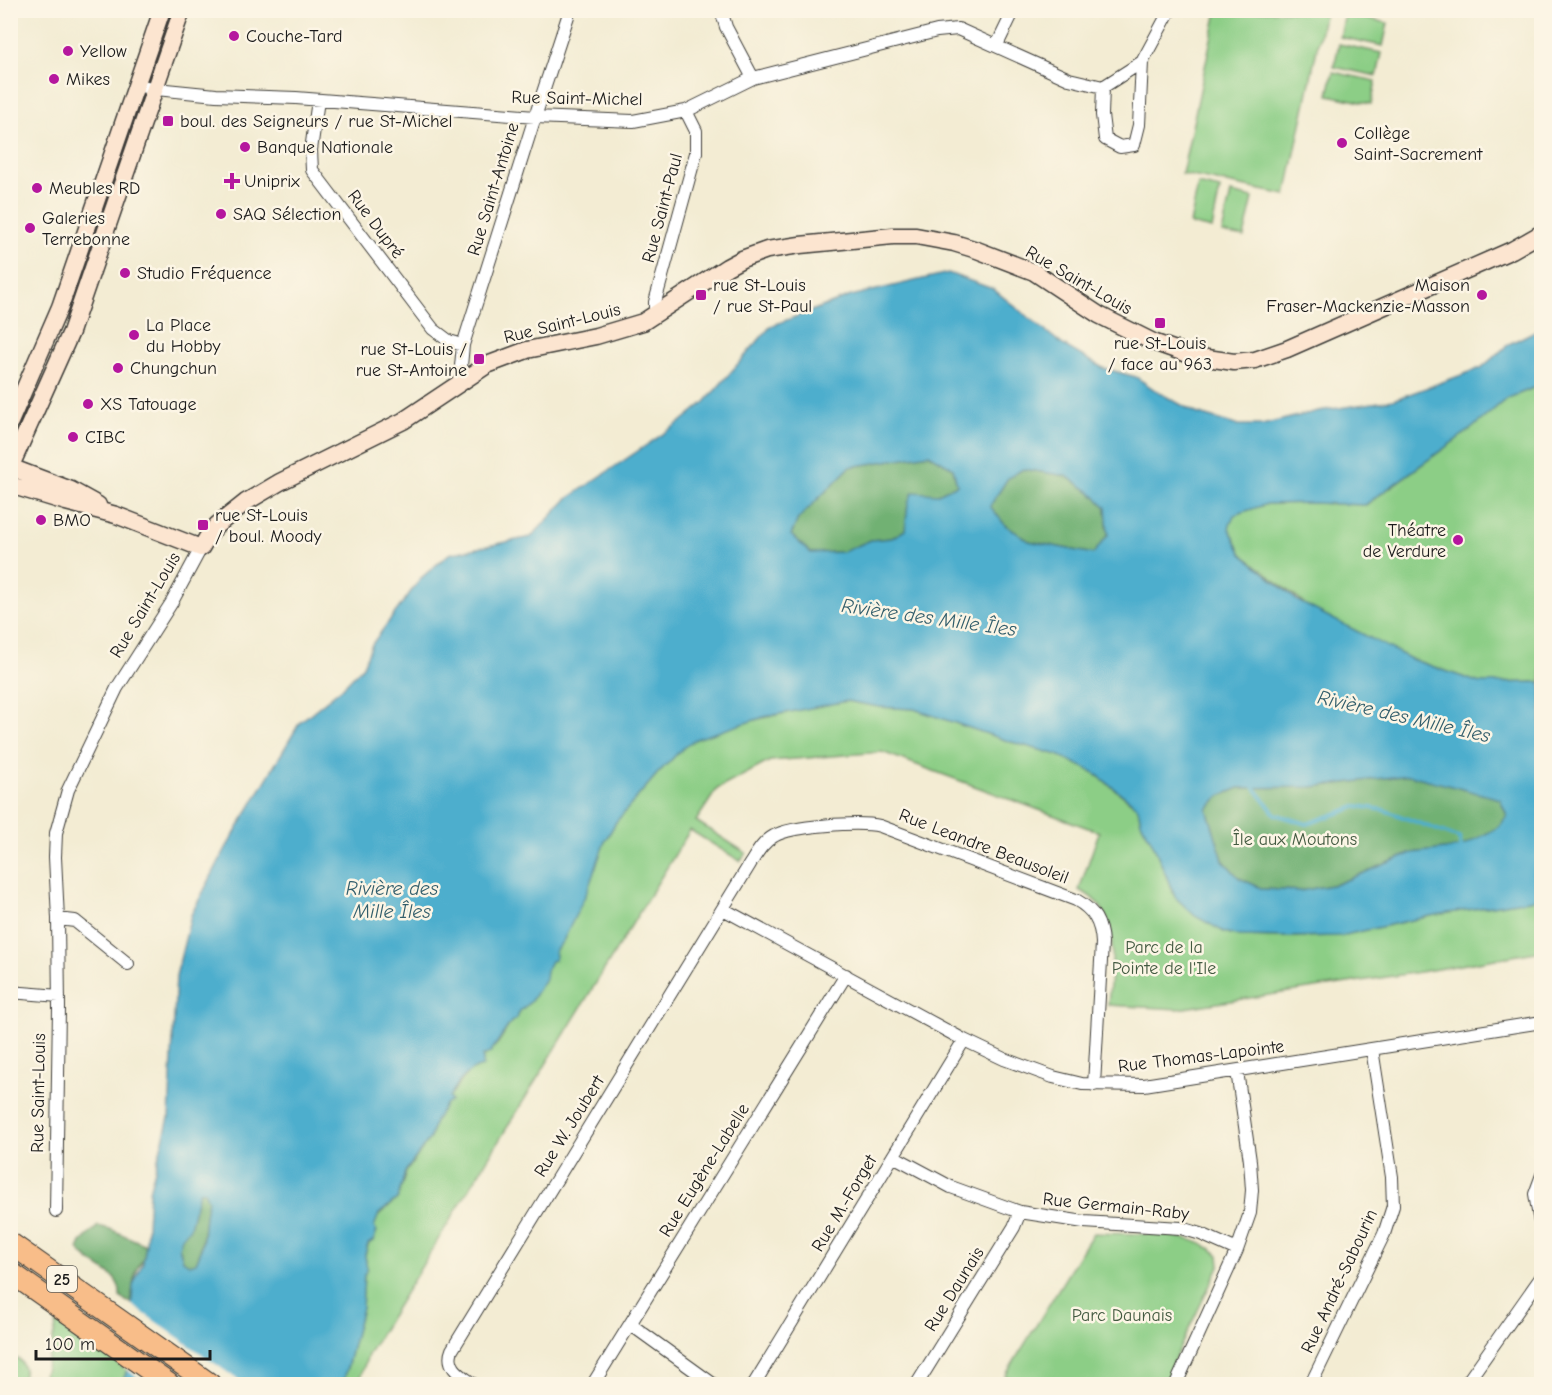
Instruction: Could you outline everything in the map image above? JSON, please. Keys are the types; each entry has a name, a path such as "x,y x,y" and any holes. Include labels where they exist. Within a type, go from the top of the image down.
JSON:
{"highway":[{"name":"25","path":"10,1243 210,1384"},
{"name":"25","path":"10,1272 170,1384"}],"main road":[{"path":"10,422 57,315 162,10"},
{"path":"116,515 71,490 11,468 70,332 182,10"},
{"name":"Rue Saint-Louis","path":"201,548 217,525 254,497 403,421 487,365 508,356 643,322 727,267 759,253 800,245 916,236 977,250 1028,269 1052,282 1107,320 1179,352 1209,359 1242,361 1261,358 1299,345 1512,250 1542,233"},
{"path":"10,485 116,515 201,548"}],"street":[{"name":"Rue Saint-Antoine","path":"466,379 461,368 464,345 570,10"},
{"path":"721,10 726,27 753,78"},
{"path":"997,45 1014,10"},
{"path":"1142,62 1103,87 1102,114 1105,139 1120,147 1134,145 1139,125 1142,62 1170,10"},
{"name":"Rue Saint-Michel","path":"136,85 216,95 318,100 535,117 633,121 686,111 753,78 937,31 958,29 1069,79 1103,87"},
{"name":"Rue Dupré","path":"318,100 311,150 312,170 434,329 449,341 464,345"},
{"name":"Rue Saint-Paul","path":"658,314 655,302 696,153 696,131 686,111"},
{"name":"Rue Saint-Louis","path":"56,1211 59,996 55,839 66,797 117,688 172,602 201,548"},
{"name":"Rue Leandre Beausoleil","path":"723,909 758,852 772,837 796,829 863,824 890,829 1076,900 1091,911 1102,933 1094,1085"},
{"name":"Rue Thomas-Lapointe","path":"723,909 964,1040 1038,1072 1068,1081 1094,1085 1144,1085 1542,1022"},
{"name":"Rue W. Joubert","path":"473,1384 458,1373 451,1364 449,1360 452,1350 723,909"},
{"path":"58,919 75,921 128,964"},
{"name":"Rue Eugène-Labelle","path":"593,1384 846,975"},
{"path":"10,992 59,996"},
{"name":"Rue M.-Forget","path":"754,1384 964,1040"},
{"name":"Rue André-Sabourin","path":"1311,1384 1384,1234 1393,1206 1392,1177 1372,1050"},
{"path":"1176,1384 1248,1221 1252,1190 1250,1161 1237,1071"},
{"name":"Rue Germain-Raby","path":"893,1156 951,1187 1020,1212 1072,1221 1181,1228 1202,1234 1236,1250"},
{"path":"1542,1175 1535,1194 1542,1234"},
{"name":"Rue Daunais","path":"917,1384 1014,1227 1020,1212"},
{"path":"1466,1384 1542,1275"},
{"path":"630,1324 713,1384"}],"green space":[{"path":"1217,11 1325,11 1286,195 1182,174"},
{"path":"1345,14 1388,23 1383,46 1340,37"},
{"path":"1339,44 1382,53 1377,76 1334,67"},
{"path":"1333,72 1376,81 1371,104 1328,95"},
{"path":"1198,184 1220,189 1212,229 1190,224"},
{"path":"1231,193 1253,198 1244,237 1222,233"},
{"path":"1541,385 1541,682 1480,683 1411,659 1311,609 1242,554 1229,528 1233,515 1267,504 1366,505 1471,429 1506,399"},
{"path":"929,454 953,468 957,485 938,494 908,503 906,530 892,538 871,540 843,552 811,553 791,535 798,519 850,467"},
{"path":"1023,469 1066,476 1089,491 1106,507 1108,535 1093,554 1029,541 1005,525 990,506 1008,478"},
{"name":"Parc de la Pointe de l'Ile","path":"847,701 879,707 914,709 1008,741 1058,755 1093,772 1138,808 1141,822 1153,844 1175,897 1224,932 1239,936 1340,936 1430,916 1541,898 1541,951 1178,1009 1108,1005 1112,956 1109,925 1094,899 1079,890 1099,832 882,752 770,761 717,789 696,821 746,853 740,861 690,830 385,1326 368,1355 358,1384 343,1384 362,1308 364,1275 367,1269 365,1255 377,1217 398,1198 406,1172 430,1138 435,1121 450,1101 449,1097 466,1075 498,1043 511,1022 531,1001 555,951 563,941 605,841 616,822 658,773 683,748 696,739 741,723"},
{"name":"Île aux Moutons","path":"1410,775 1500,798 1507,816 1499,827 1461,847 1412,853 1337,884 1300,891 1263,889 1239,878 1223,860 1207,809 1220,796 1239,788 1312,787"},
{"path":"204,1191 209,1200 201,1249 196,1264 190,1265 183,1260 179,1247 182,1237 190,1228 199,1192"},
{"path":"98,1226 146,1245 144,1259 136,1273 131,1304 120,1297 119,1288 111,1275 90,1261 78,1249 81,1242"},
{"name":"Parc Daunais","path":"1093,1233 1176,1237 1207,1246 1219,1255 1220,1264 1165,1384 1027,1384 1005,1376"},
{"path":"57,1322 127,1370 122,1384 42,1384"},
{"path":"10,1356 20,1360 23,1367 24,1376 18,1384 11,1384"}],"water":[{"name":"Rivière des Mille Îles","path":"948,273 993,289 1063,345 1103,368 1136,377 1196,413 1236,425 1262,425 1318,411 1393,400 1481,368 1509,344 1541,328 1541,385 1506,399 1471,429 1365,505 1267,504 1234,515 1229,528 1242,554 1298,601 1411,659 1480,683 1541,682 1541,898 1430,916 1340,936 1239,936 1224,932 1195,916 1175,897 1153,844 1141,822 1138,808 1133,803 1093,772 1058,755 1008,741 914,709 879,707 847,701 764,717 696,739 683,748 658,773 616,822 605,841 587,892 563,941 555,951 555,960 551,961 545,979 531,1001 511,1022 490,1053 483,1056 483,1066 472,1070 455,1087 449,1097 451,1101 445,1105 435,1121 430,1138 405,1172 398,1198 379,1214 374,1227 377,1231 373,1241 368,1244 365,1255 367,1269 364,1275 362,1308 343,1384 122,1384 127,1370 133,1285 143,1262 146,1245 149,1191 169,1118 176,976 191,915 226,848 300,722 342,688 363,666 372,644 421,578 449,554 531,537 567,499 682,421 705,402 771,326 851,296","holes":["929,454 953,468 957,485 938,494 913,492 908,503 905,530 892,538 871,540 843,552 811,553 791,535 798,519 850,467","1023,469 1066,476 1089,491 1106,507 1108,535 1093,554 1029,541 1005,525 990,506 1008,478","1409,775 1500,799 1507,816 1499,827 1461,847 1412,853 1337,884 1300,891 1263,889 1239,878 1223,860 1207,809 1220,796 1239,788 1312,787","204,1191 208,1200 199,1256 196,1263 190,1265 183,1260 179,1247 182,1237 190,1228 199,1192"]}],"pier":[{"path":"128,1302 244,1384 147,1384 124,1368"}],"waterway":[{"path":"1254,787 1275,814 1307,824 1358,806 1384,810 1459,838 1461,847"}],"place":[{"name":"Couche-Tard","path":"234,36"},
{"name":"Yellow","path":"68,51"},
{"name":"Mikes","path":"54,79"},
{"name":"boul. des Seigneurs / rue St-Michel","path":"168,121"},
{"name":"Collège Saint-Sacrement","path":"1342,143"},
{"name":"Banque Nationale","path":"245,147"},
{"name":"Uniprix","path":"232,181"},
{"name":"Meubles RD","path":"37,188"},
{"name":"SAQ Sélection","path":"221,214"},
{"name":"Galeries Terrebonne","path":"30,228"},
{"name":"Studio Fréquence","path":"125,273"},
{"name":"rue St-Louis / rue St-Paul","path":"701,295"},
{"name":"Maison Fraser-Mackenzie-Masson","path":"1482,295"},
{"name":"rue St-Louis / face au 963","path":"1160,323"},
{"name":"La Place du Hobby","path":"134,335"},
{"name":"rue St-Louis / rue St-Antoine","path":"479,359"},
{"name":"Chungchun","path":"118,368"},
{"name":"XS Tatouage","path":"88,404"},
{"name":"CIBC","path":"73,437"},
{"name":"BMO","path":"41,520"},
{"name":"rue St-Louis / boul. Moody","path":"203,525"},
{"name":"Théatre de Verdure","path":"1458,540"}]}
